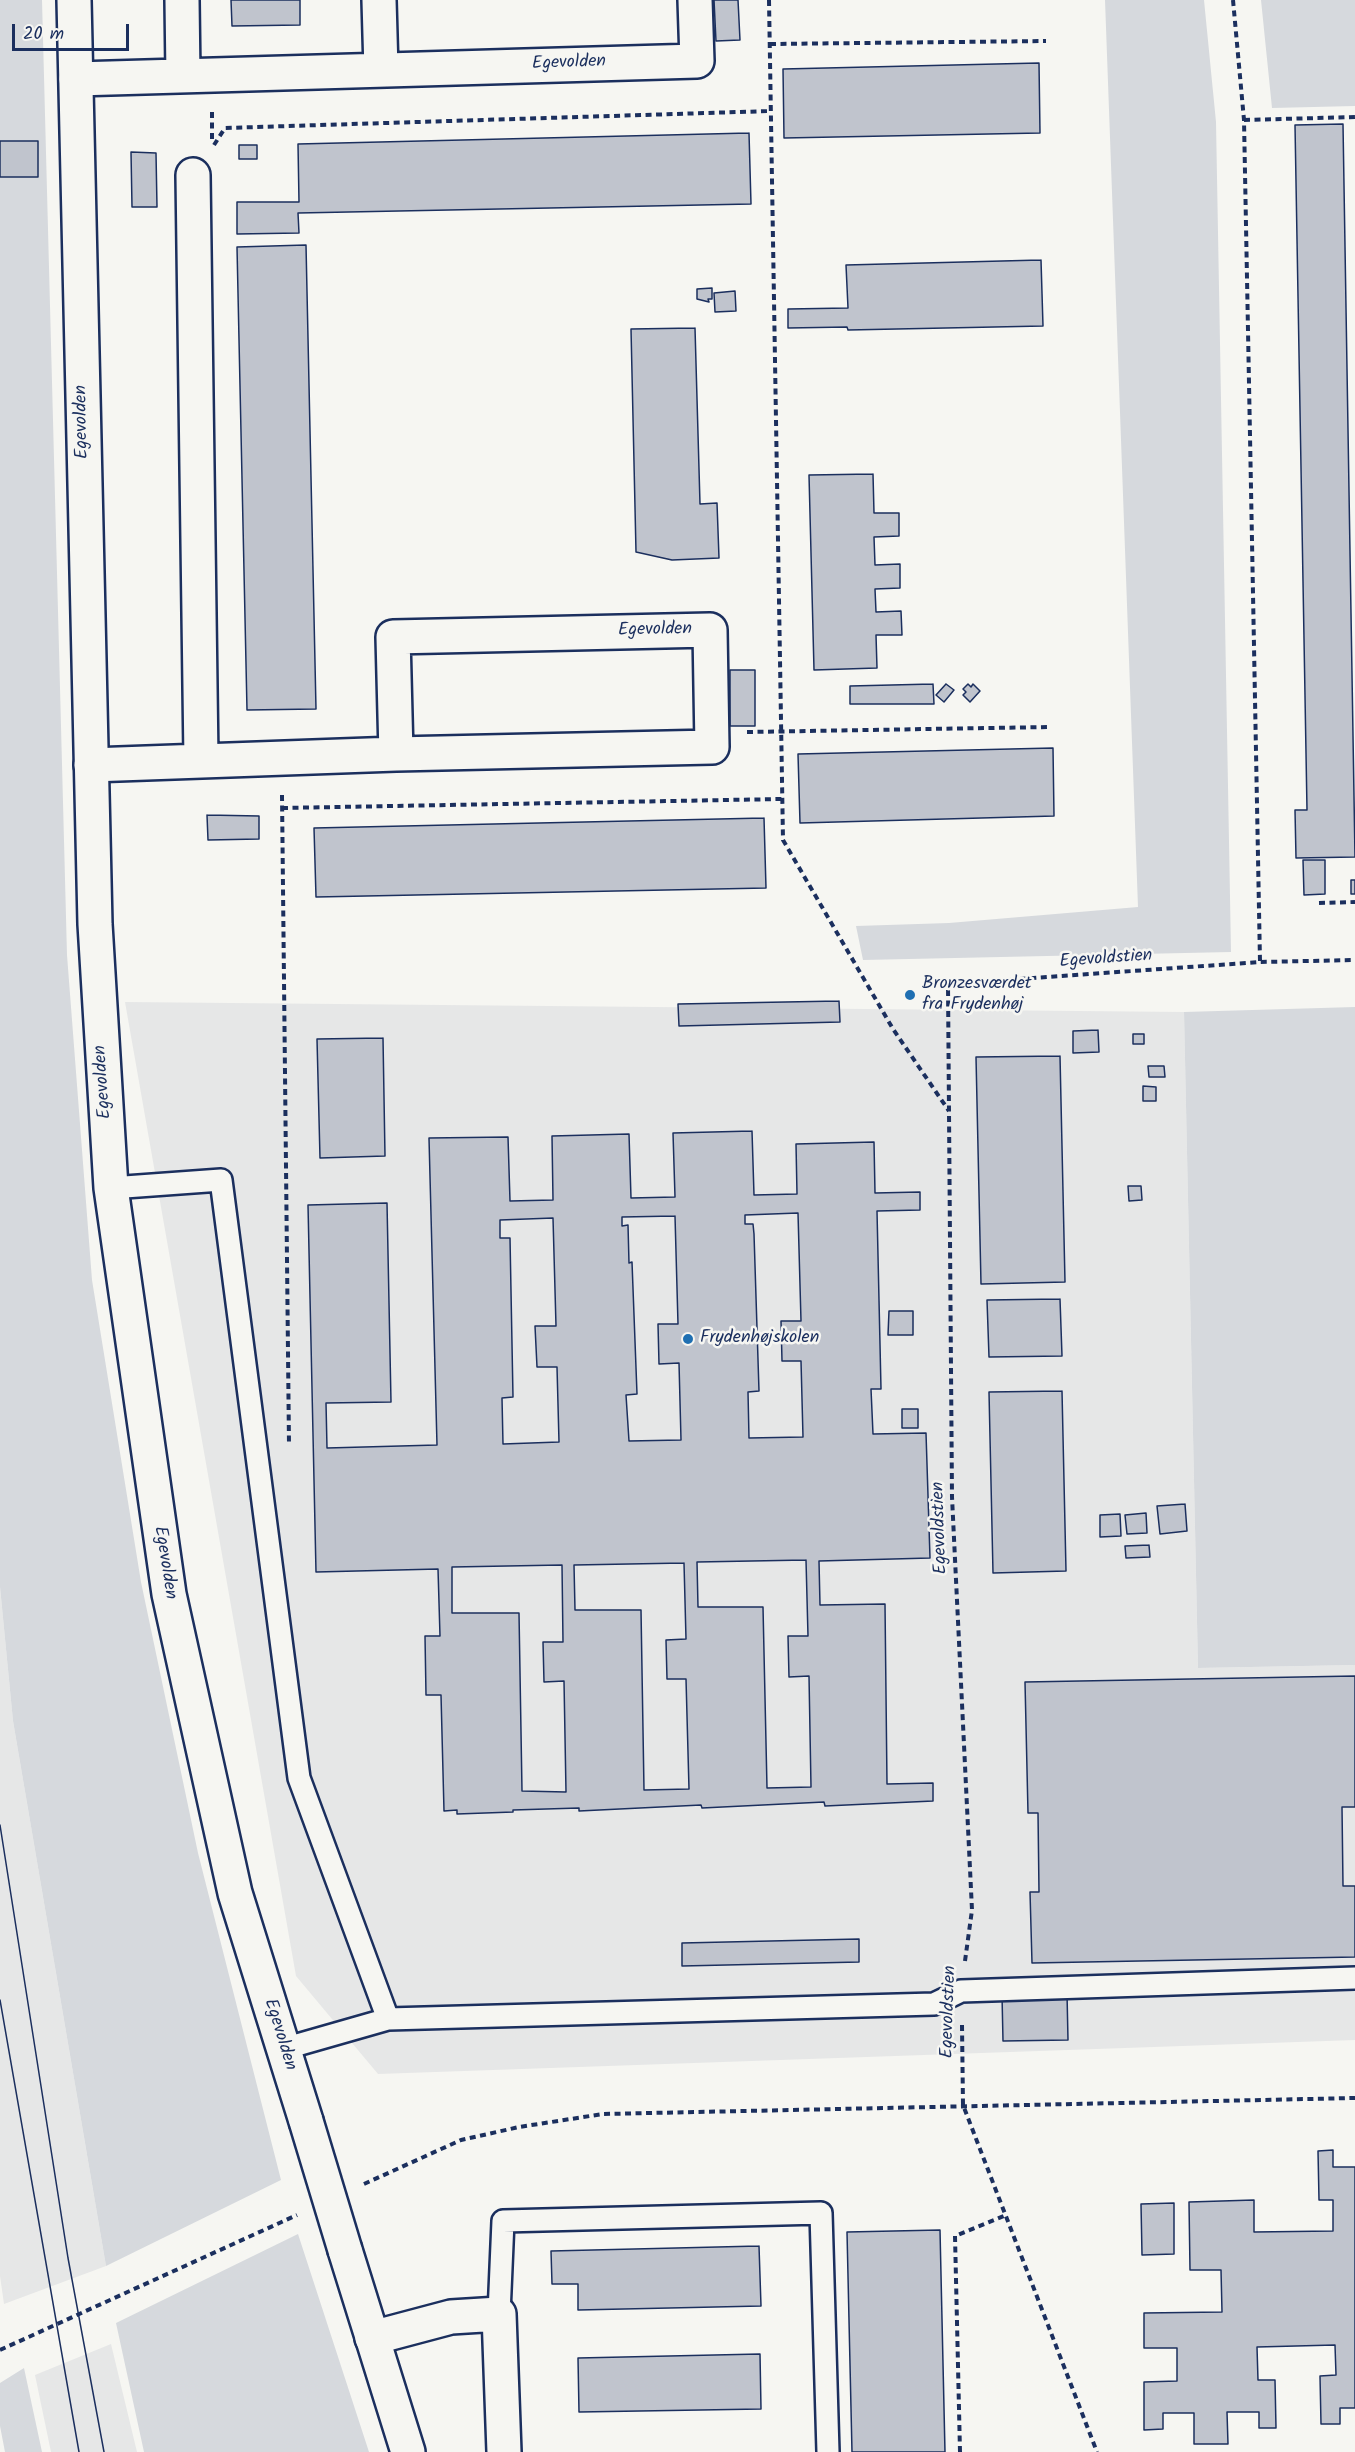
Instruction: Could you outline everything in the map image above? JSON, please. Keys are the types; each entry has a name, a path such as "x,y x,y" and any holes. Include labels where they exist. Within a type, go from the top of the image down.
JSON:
{"street":[{"name":"Egevolden","path":"74,0 95,935 111,1188 134,1361 169,1594 235,1893 408,2452"},
{"path":"182,0 183,76"},
{"path":"379,0 381,70"},
{"name":"Egevolden","path":"76,79 697,61 695,0"},
{"path":"193,175 201,760"},
{"name":"Egevolden","path":"91,765 396,754 712,747 710,630 393,636 396,754"},
{"path":"372,2338 451,2317 499,2314 504,2452"}],"lane":[{"path":"111,1188 221,1180 299,1779 388,2019"},
{"path":"283,2049 388,2019 934,2004 961,1991 1355,1978"},
{"path":"499,2314 503,2222 821,2213 828,2452"}],"path":[{"path":"769,0 783,840 893,1029 950,1112"},
{"path":"1233,0 1244,120 1260,962"},
{"path":"770,44 1046,41"},
{"path":"193,175 225,128 771,111"},
{"path":"1244,120 1355,117"},
{"path":"781,731 1049,727"},
{"path":"281,759 289,1450"},
{"path":"282,808 783,799"},
{"path":"1319,903 1355,902"},
{"name":"Egevoldstien","path":"1097,2452 963,2105 961,1991 972,1910 952,1497 948,984 1260,962 1355,960"},
{"path":"354,2189 461,2140 519,2127 603,2114 1355,2098"},
{"path":"0,2350 300,2213"},
{"path":"960,2452 955,2236 1004,2216"}],"shaded area":[{"path":"0,0 42,0 67,955 92,1280 141,1582 198,1853 281,2180 106,2266 13,1721 0,1587"},
{"path":"1105,0 1204,0 1216,122 1231,952 863,960 856,926 949,923 1138,907"},
{"path":"1261,0 1355,0 1355,106 1272,108"},
{"name":"Frydenhøjskolen","path":"125,1002 1184,1012 1198,1668 1355,1665 1355,2040 378,2074 296,1976"},
{"path":"1355,1007 1355,1665 1198,1668 1184,1012"},
{"path":"0,1587 13,1721 106,2266 4,2304 0,2276"},
{"path":"298,2234 369,2452 144,2452 116,2323"},
{"path":"111,2344 137,2452 51,2452 35,2375"},
{"path":"24,2368 42,2452 5,2452 0,2426 0,2383"}],"building":[{"path":"231,0 300,0 300,25 232,26"},
{"path":"714,0 738,0 740,40 716,41"},
{"path":"1039,63 1040,133 784,138 783,69"},
{"path":"1343,124 1355,857 1296,858 1295,810 1307,810 1295,125"},
{"path":"749,133 751,204 298,213 299,233 237,234 237,202 299,202 298,144"},
{"path":"0,141 38,141 38,177 0,177"},
{"path":"239,145 257,145 257,159 239,159"},
{"path":"131,152 156,153 157,207 132,207"},
{"path":"306,245 316,709 247,710 237,247"},
{"path":"1041,260 1043,326 848,330 847,327 788,328 788,309 848,308 846,265"},
{"path":"712,288 712,299 708,299 709,302 697,299 697,289"},
{"path":"735,291 736,311 715,312 714,293"},
{"path":"695,328 700,504 717,503 719,558 672,560 636,552 631,329"},
{"path":"873,474 874,513 899,513 899,536 874,537 875,565 900,564 900,588 875,589 876,612 901,611 902,635 876,635 877,668 814,670 809,475"},
{"path":"730,670 755,670 755,726 730,726"},
{"path":"933,684 934,704 850,704 850,686"},
{"path":"946,684 954,690 944,702 936,695"},
{"path":"968,684 971,687 973,684 980,691 970,702 963,695 966,692 963,689"},
{"path":"1053,748 1054,816 800,823 798,754"},
{"path":"207,815 259,816 259,839 208,840"},
{"path":"764,818 766,888 316,897 314,828"},
{"path":"1303,860 1325,860 1325,894 1304,895"},
{"path":"1351,880 1355,880 1355,894 1351,894"},
{"path":"839,1001 840,1022 679,1026 678,1004"},
{"path":"1098,1030 1099,1052 1073,1053 1073,1031"},
{"path":"1133,1034 1144,1034 1144,1044 1133,1044"},
{"path":"383,1038 385,1156 320,1158 317,1039"},
{"path":"1060,1056 1065,1282 981,1284 976,1057"},
{"path":"1148,1066 1164,1066 1165,1077 1149,1077"},
{"path":"1143,1086 1156,1087 1156,1101 1143,1101"},
{"path":"752,1131 754,1195 797,1194 796,1144 874,1142 875,1193 920,1192 920,1210 877,1211 881,1389 871,1389 873,1434 926,1433 930,1558 819,1561 820,1605 885,1604 887,1784 933,1783 933,1801 825,1806 824,1802 702,1808 701,1805 579,1811 579,1808 457,1814 457,1810 444,1811 441,1695 426,1695 425,1636 440,1636 438,1569 316,1572 308,1205 387,1203 391,1402 326,1403 327,1448 437,1445 429,1138 508,1137 510,1201 553,1200 552,1136 629,1134 631,1198 675,1197 673,1133","holes":["798,1213 801,1321 781,1321 782,1361 801,1361 803,1437 749,1438 748,1392 759,1391 754,1234 753,1224 745,1224 745,1215","675,1216 678,1324 658,1324 659,1364 679,1363 681,1440 629,1441 626,1395 637,1394 632,1262 629,1263 628,1225 622,1226 622,1217","553,1218 556,1326 535,1326 537,1367 557,1367 559,1442 503,1444 502,1398 513,1397 510,1238 500,1238 500,1220","806,1560 808,1636 788,1636 789,1677 809,1676 811,1787 767,1788 763,1607 698,1607 697,1562","684,1563 686,1639 666,1640 667,1679 686,1679 689,1789 644,1790 641,1610 575,1610 574,1565","562,1565 563,1642 543,1642 544,1682 564,1681 566,1792 522,1791 519,1613 452,1613 452,1567"]},
{"path":"1128,1186 1141,1186 1142,1200 1129,1201"},
{"path":"1060,1299 1062,1356 989,1357 987,1300"},
{"path":"889,1311 913,1311 913,1335 888,1335"},
{"path":"1062,1391 1066,1571 993,1573 989,1392"},
{"path":"902,1409 918,1409 918,1428 902,1428"},
{"path":"1185,1504 1187,1531 1160,1534 1157,1506"},
{"path":"1146,1513 1147,1533 1127,1534 1125,1515"},
{"path":"1120,1514 1121,1536 1100,1537 1100,1515"},
{"path":"1149,1545 1150,1557 1126,1558 1125,1546"},
{"path":"1355,1676 1355,1807 1342,1807 1343,1886 1355,1886 1355,1957 1032,1963 1030,1892 1039,1892 1038,1813 1028,1813 1025,1682"},
{"path":"859,1939 859,1962 682,1966 682,1943"},
{"path":"1067,1993 1068,2040 1003,2041 1002,1995"},
{"path":"1333,2150 1333,2167 1355,2167 1355,2408 1340,2408 1340,2424 1321,2424 1320,2376 1336,2375 1335,2345 1257,2347 1258,2380 1275,2380 1276,2428 1259,2428 1259,2412 1227,2412 1228,2444 1194,2444 1194,2413 1163,2413 1163,2429 1144,2430 1144,2382 1177,2381 1177,2348 1144,2348 1144,2313 1222,2312 1221,2270 1190,2270 1189,2202 1254,2200 1254,2232 1333,2231 1333,2200 1319,2200 1318,2151"},
{"path":"1174,2203 1174,2254 1142,2255 1141,2204"},
{"path":"940,2230 945,2452 852,2452 847,2232"},
{"path":"759,2246 761,2306 578,2310 578,2284 552,2284 551,2251"},
{"path":"760,2354 761,2409 579,2412 578,2358"}],"tram line":[{"path":"0,1825 68,2258 104,2452"},
{"path":"0,2000 79,2452"}],"place":[{"name":"Bronzesværdet fra Frydenhøj","path":"910,995"},
{"name":"Frydenhøjskolen","path":"688,1339"}]}
